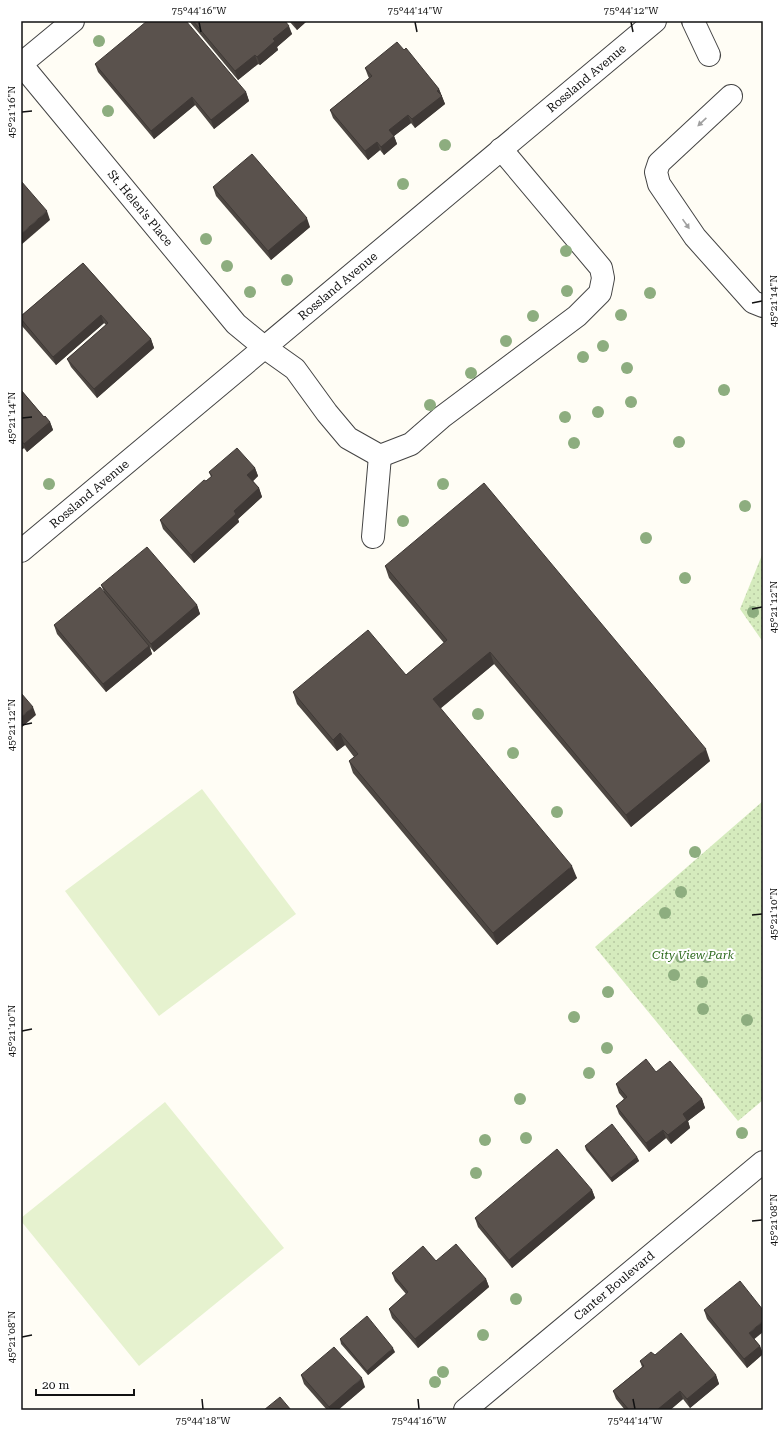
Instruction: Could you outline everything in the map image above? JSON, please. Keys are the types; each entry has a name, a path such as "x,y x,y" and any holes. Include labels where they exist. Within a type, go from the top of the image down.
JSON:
{"street":[{"path":"21,64 73,21"},
{"name":"Rossland Avenue","path":"21,552 655,21"},
{"path":"693,21 709,56"},
{"name":"St. Helen's Place","path":"21,64 236,324 264,348 295,369 327,413 348,438 380,456"},
{"path":"731,96 659,163 656,172 659,184 695,237 753,302 763,306"},
{"path":"373,537 380,456 411,444 442,417 577,316 600,293 603,278 601,268 501,149"},
{"name":"Canter Boulevard","path":"465,1410 763,1162"}],"green space":[{"path":"762,555 763,556 763,642 740,609"},
{"path":"202,789 296,914 159,1016 65,891"},
{"name":"City View Park","path":"763,801 763,1100 738,1121 595,947"},
{"path":"165,1102 284,1248 139,1366 21,1221 21,1218"}],"building":[{"path":"147,21 186,21 246,92 211,120 192,97 151,131 95,64"},
{"path":"193,21 285,21 289,26 273,39 275,41 257,57 255,55 235,71"},
{"path":"397,42 404,50 406,48 439,89 437,91 442,96 412,119 408,115 389,130 394,136 381,147 377,142 365,151 330,110 372,76 365,68"},
{"path":"252,154 307,218 268,251 213,187"},
{"path":"21,181 47,211 21,234"},
{"path":"83,263 151,339 94,389 67,359 108,323 101,315 53,357 21,319 21,316"},
{"path":"21,390 50,422 24,444 21,440"},
{"path":"237,448 255,468 247,475 259,488 234,511 236,514 191,555 160,520 204,480 206,481 212,476 209,472"},
{"path":"484,483 706,749 626,815 490,652 433,699 572,866 493,933 349,761 358,754 340,733 333,740 293,692 368,630 406,675 447,640 385,566"},
{"path":"147,547 197,605 151,644 101,585"},
{"path":"100,587 149,646 103,684 54,625"},
{"path":"21,693 33,707 21,717"},
{"path":"646,1059 656,1072 670,1061 702,1099 683,1114 687,1120 668,1135 663,1130 646,1143 616,1106 627,1097 616,1084"},
{"path":"612,1124 637,1157 611,1178 585,1146"},
{"path":"557,1149 592,1190 509,1260 475,1218"},
{"path":"456,1244 486,1279 415,1339 389,1309 408,1292 392,1273 423,1246 436,1261"},
{"path":"740,1281 763,1310 763,1321 749,1333 760,1346 744,1359 704,1310"},
{"path":"367,1316 393,1348 367,1371 340,1339"},
{"path":"681,1333 716,1375 687,1399 680,1391 657,1410 629,1410 613,1391 644,1366 640,1361 651,1352 655,1355"},
{"path":"334,1347 362,1378 329,1407 301,1375"},
{"path":"280,1397 291,1410 264,1410"}]}
